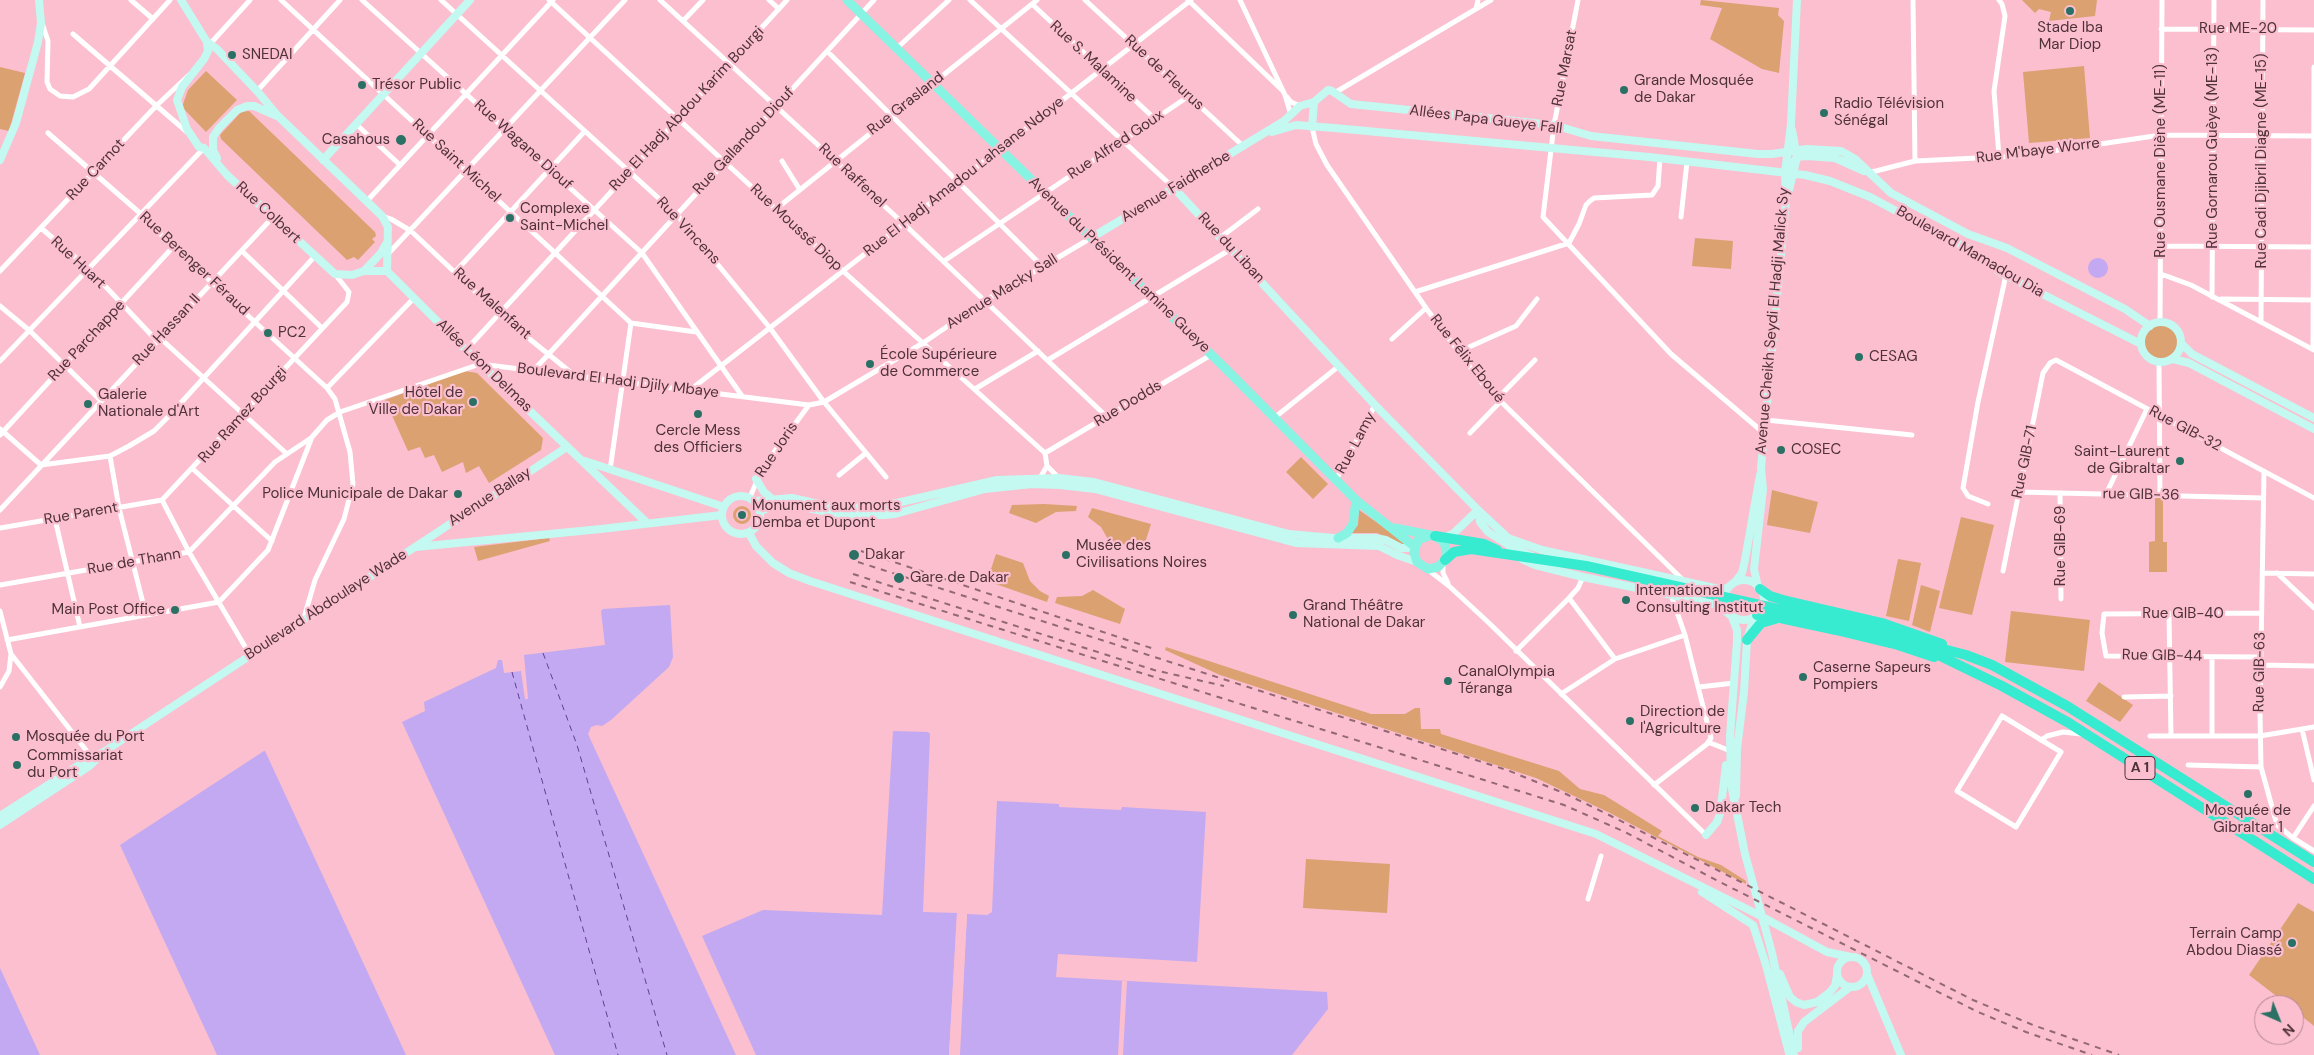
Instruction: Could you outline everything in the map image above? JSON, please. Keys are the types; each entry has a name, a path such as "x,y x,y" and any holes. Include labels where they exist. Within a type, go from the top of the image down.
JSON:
{"highway":[{"name":"A 1","path":"1437,536 1484,544 1509,554"},
{"name":"A 1","path":"1444,562 1454,552 1465,549 1586,566 1897,637 1966,655 1992,665 2073,710 2314,862"},
{"path":"1759,588 1770,596 1783,600 1906,630 1966,655"},
{"path":"1756,616 1771,616 1898,645 1961,666"},
{"path":"1747,640 1756,627 1765,621 1777,619 1798,622"},
{"name":"A 1","path":"1908,640 2002,686 2086,735 2314,879"}],"main road":[{"name":"Avenue du Président Lamine Gueye","path":"847,0 1001,148 1356,500 1392,527 1414,547"},
{"path":"1338,538 1347,533 1353,524 1356,500"},
{"name":"Avenue du Président Lamine Gueye","path":"1392,527 1437,536"},
{"path":"1437,536 1446,546 1447,553 1444,562 1434,568 1424,568 1416,562 1414,547 1421,538 1437,536"}],"street":[{"path":"39,0 41,23 48,41 47,82 55,93 66,97 81,95 89,89 170,0"},
{"path":"131,0 153,20"},
{"path":"182,0 208,43 257,91 278,116 382,216 388,227 387,271 364,270"},
{"path":"191,136 179,111 177,100 182,87 204,59 208,51 208,43 250,0"},
{"name":"Rue Saint Michel","path":"281,0 631,323"},
{"path":"257,91 340,0"},
{"name":"Rue Wagane Diouf","path":"362,0 642,253 742,396"},
{"name":"Rue Vincens","path":"441,0 677,215 770,328 824,402 886,477"},
{"path":"323,160 470,0"},
{"path":"386,255 411,231 625,0"},
{"name":"Rue Raffenel","path":"660,0 986,300 1107,416"},
{"path":"683,21 703,0"},
{"path":"769,0 779,9"},
{"name":"Rue El Hadj Abdou Karim Bourgi","path":"466,350 787,0"},
{"name":"Rue Gallandou Diouf","path":"534,370 874,0"},
{"path":"897,48 949,0"},
{"name":"Rue du Liban","path":"970,0 1174,188 1232,248 1376,405 1479,511 1508,538 1527,546 1719,590 1728,588"},
{"name":"Rue Grasland","path":"776,209 1037,0"},
{"name":"Rue de Fleurus","path":"1085,0 1243,146"},
{"path":"1240,0 1284,93 1296,125"},
{"path":"1476,9 1478,0"},
{"path":"1189,1 1291,102 1300,106 1314,102 1328,90 1336,92 1491,0"},
{"name":"Rue Marsat","path":"1569,243 1543,218 1552,137 1578,0"},
{"path":"1789,174 1797,154 1791,124 1797,0"},
{"path":"1914,0 1915,161"},
{"path":"1999,0 2005,16 1994,91 1999,157"},
{"name":"Rue Ousmane Diène (ME-11)","path":"2160,322 2162,0"},
{"name":"Rue Gornarou Guèye (ME-13)","path":"2214,0 2213,246 2215,298"},
{"name":"Rue Cadi Djibril Diagne (ME-15)","path":"2261,322 2263,0"},
{"path":"366,202 551,1"},
{"name":"Rue Moussé Diop","path":"551,1 843,271 1045,453"},
{"name":"Rue El Hadj Amadou Lahsane Ndoye","path":"690,390 1189,1"},
{"name":"Rue S. Malamine","path":"1032,4 1155,119"},
{"path":"0,160 16,123 41,23"},
{"name":"Rue ME-20","path":"2161,29 2314,30"},
{"path":"73,34 191,136"},
{"path":"826,51 892,115 998,225 1042,266"},
{"path":"2161,274 2215,298 2313,350 2314,67"},
{"name":"Rue Carnot","path":"0,271 156,106 194,71"},
{"name":"Allées Papa Gueye Fall","path":"1336,92 1351,104 1554,125 1591,136 1758,154 1786,152 1797,154"},
{"name":"Rue Alfred Goux","path":"944,261 1189,96"},
{"path":"1312,127 1314,102"},
{"path":"227,175 213,150 213,137 219,128 234,112 247,106 278,116"},
{"name":"Avenue Faidherbe","path":"1091,238 1261,136 1291,115 1300,106"},
{"path":"356,124 400,165"},
{"name":"Avenue Cheikh Seydi El Hadji Malick Sy","path":"1735,582 1742,573 1745,560 1756,487 1761,468 1789,174 1786,152 1791,124"},
{"name":"Allées Papa Gueye Fall","path":"1296,125 1660,158 1789,174"},
{"name":"Avenue Faidherbe","path":"1261,136 1296,125"},
{"name":"Rue Félix Eboué","path":"1312,127 1316,144 1327,165 1458,352 1499,401 1684,581"},
{"path":"455,272 585,131"},
{"name":"Rue Berenger Féraud","path":"48,133 141,214 173,247 327,388 335,399 353,466 350,502 315,580 303,621"},
{"name":"Rue M'baye Worre","path":"1868,173 1915,161 1999,157 2069,150 2161,135 2314,136"},
{"name":"Rue Colbert","path":"191,136 199,147 204,148 227,175 335,274"},
{"path":"0,362 204,148"},
{"name":"Boulevard Mamadou Dia","path":"1797,154 1824,149 1841,151 1855,158 1868,173 1900,198 1968,234 2007,248 2125,309 2150,326"},
{"path":"1415,292 1569,243 1586,205 1594,198 1652,195 1658,186 1660,158"},
{"path":"782,161 800,190"},
{"path":"1681,217 1687,162"},
{"name":"Boulevard Mamadou Dia","path":"1789,174 1830,180 1870,197 1967,248 2006,276 2141,344"},
{"path":"1221,237 1258,208"},
{"name":"Rue Malenfant","path":"382,216 411,231 500,315 574,376"},
{"name":"Rue Hassan ll","path":"0,510 273,217"},
{"name":"Rue Huart","path":"41,228 89,269 121,304 159,339 288,454"},
{"name":"Avenue Macky Sall","path":"809,405 824,402 923,343 986,300 1091,238"},
{"path":"335,274 352,275 364,270 381,253 387,240"},
{"path":"1569,243 1671,354 1765,434"},
{"path":"2161,246 2314,247"},
{"name":"Rue Parchappe","path":"1,432 64,367 173,247"},
{"path":"1048,360 1232,248"},
{"path":"242,251 322,328"},
{"path":"1,432 41,465 110,456 154,431 315,256"},
{"name":"Allée Léon Delmas","path":"387,271 480,364 567,448 582,460"},
{"name":"Rue Ramez Bourgi","path":"162,500 347,302 350,296 349,292 335,274"},
{"path":"1988,504 1968,496 1963,488 1978,402 2006,276"},
{"path":"327,388 414,298"},
{"path":"2215,298 2313,300"},
{"path":"1458,352 1516,326 1537,299"},
{"path":"0,306 30,331 64,367 101,401"},
{"path":"1392,339 1426,308"},
{"path":"2173,359 2181,344 2180,335 2176,328 2160,322 2150,326 2143,333 2141,344 2146,356 2159,362 2173,359 2189,363 2314,429"},
{"path":"610,471 631,323 696,332"},
{"path":"2181,344 2192,354 2314,418"},
{"path":"975,389 1038,351"},
{"name":"Rue Dodds","path":"1045,453 1211,355"},
{"path":"1470,433 1535,360"},
{"name":"Rue GIB-32","path":"2056,360 2314,498"},
{"name":"Rue GIB-71","path":"2003,571 2043,373 2050,363 2056,360"},
{"path":"2159,362 2160,495"},
{"name":"Boulevard El Hadj Djily Mbaye","path":"219,602 268,550 312,437 327,420 340,412 480,364 809,405"},
{"path":"1274,418 1339,366"},
{"name":"Rue Joris","path":"753,499 756,479 809,405"},
{"name":"Rue Lamy","path":"1336,480 1376,405"},
{"path":"2106,494 2147,409"},
{"path":"1766,420 1912,435"},
{"name":"Rue de Thann","path":"0,585 189,552 275,462 312,437"},
{"name":"Avenue Ballay","path":"414,547 567,448"},
{"path":"839,476 866,453"},
{"path":"1045,453 1047,466 1059,478"},
{"path":"110,456 119,508 146,615"},
{"path":"582,460 723,511"},
{"path":"582,460 646,522"},
{"path":"1040,478 1047,466"},
{"name":"Avenue Cheikh Seydi El Hadji Malick Sy","path":"1759,588 1754,569 1763,489 1761,468"},
{"path":"193,469 272,541"},
{"name":"Rue GIB-63","path":"2264,472 2260,657 2261,767 2277,825 2314,851"},
{"path":"753,499 761,511 760,522 749,533 740,534 730,531 724,524 723,511 728,501 737,496 753,499 792,498 832,506 875,508 905,503 974,484 997,480 1059,478 1094,482 1272,530 1311,537 1375,538 1386,540 1401,548 1414,547"},
{"path":"756,479 761,488 772,499"},
{"path":"761,511 772,506 792,505 843,515 884,515 895,514 992,488 1032,484 1076,486 1095,489 1285,541 1309,544 1375,545 1416,562"},
{"name":"rue GIB-36","path":"2019,492 2263,498"},
{"name":"Rue GIB-69","path":"2060,493 2061,599"},
{"path":"162,500 189,552 250,655"},
{"name":"Rue Parent","path":"0,528 162,500"},
{"name":"Boulevard Abdoulaye Wade","path":"0,825 93,759 414,547 601,530 723,511"},
{"path":"1437,536 1454,533 1479,511"},
{"path":"1479,511 1480,522 1488,532 1510,546 1539,558"},
{"path":"55,519 80,628"},
{"path":"749,533 756,546 773,563 789,573 810,581 1596,834 1757,914 1827,952 1852,957 1863,962 1866,974 1877,994 1901,1055"},
{"path":"1509,554 1535,565 1718,605 1731,616 1743,620 1756,616"},
{"path":"1444,562 1444,573 1449,586"},
{"path":"1424,568 1449,586 1706,835 1717,822 1720,814 1730,736 1737,636 1731,616 1724,602 1728,588 1735,582 1746,580 1759,588 1763,604 1756,616 1747,640 1744,692 1734,783"},
{"path":"2263,573 2314,574"},
{"path":"2277,573 2314,608"},
{"path":"1516,651 1570,598 1578,588 1583,576"},
{"path":"1654,785 1708,742 1711,732 1685,636 1671,595"},
{"path":"1570,598 1615,659"},
{"path":"7,640 219,602"},
{"path":"0,611 11,654 93,759"},
{"name":"Rue GIB-40","path":"2104,614 2261,614"},
{"name":"Rue GIB-44","path":"2104,614 2102,633 2106,656 2260,657"},
{"path":"2169,614 2171,736"},
{"path":"1560,694 1615,659 1685,636"},
{"path":"0,687 9,671 11,654"},
{"path":"2212,657 2212,736"},
{"path":"2260,666 2314,666"},
{"path":"1699,687 1734,683"},
{"path":"2124,697 2170,696"},
{"path":"2002,716 2041,740 2061,752 2016,826 1957,791 2002,716"},
{"path":"2150,736 2260,736 2314,726"},
{"path":"2302,729 2314,776"},
{"path":"2041,740 2047,736 2064,732 2086,735"},
{"path":"1730,736 1736,808 1745,854 1784,993 1788,1020 1797,1053"},
{"path":"1708,742 1728,750"},
{"name":"Boulevard Abdoulaye Wade","path":"0,816 93,759"},
{"path":"2188,765 2261,767"},
{"path":"2293,838 2314,806"},
{"path":"1588,899 1601,856"},
{"path":"1681,877 1753,925"},
{"path":"1757,914 1753,925 1766,965 1790,1055"},
{"path":"1827,952 1840,982 1877,994"},
{"path":"1784,993 1792,1000 1804,1005 1817,1002 1835,986 1837,972 1842,961 1852,957"},
{"path":"1797,1053 1798,1031 1805,1021 1852,987 1862,983 1866,974"},
{"path":"1804,1005 1805,1021"},
{"path":"1788,1020 1805,1021"}],"shaded area":[{"path":"1701,0 1779,8 1778,15 1784,21 1779,73 1762,69 1710,39 1722,8 1700,5"},
{"name":"Stade Iba Mar Diop","path":"2022,0 2097,0 2095,16 2049,21 2051,12 2039,9 2035,13"},
{"path":"2084,66 2090,138 2029,143 2023,72"},
{"path":"0,67 25,73 9,131 0,129"},
{"path":"206,71 237,100 206,132 182,107 188,90"},
{"path":"249,111 375,232 376,236 372,239 375,242 358,260 354,257 347,260 221,139 220,135 241,112"},
{"path":"1695,238 1733,241 1731,269 1692,266"},
{"path":"2098,258 2105,261 2108,268 2105,275 2098,278 2091,275 2088,268 2091,261"},
{"path":"2162,325 2169,326 2175,330 2179,336 2179,350 2175,356 2169,360 2162,361 2155,360 2149,356 2145,350 2144,343 2145,336 2149,330 2155,326"},
{"path":"464,371 477,373 543,438 541,450 489,483 479,466 466,473 463,462 442,472 434,455 425,458 420,447 408,451 385,400"},
{"path":"1301,457 1328,484 1313,499 1286,472"},
{"path":"1772,490 1818,502 1810,533 1767,525"},
{"path":"2155,496 2163,496 2163,542 2167,542 2167,572 2149,572 2149,542 2155,541"},
{"path":"1012,505 1077,506 1076,511 1056,512 1036,523 1009,513"},
{"path":"742,506 750,511 751,515 746,523 742,524 734,519 733,515 738,507"},
{"path":"1092,508 1151,524 1144,546 1110,543 1101,527 1088,517"},
{"path":"1359,510 1408,544 1404,545 1377,533 1351,533 1358,525"},
{"path":"1961,517 1994,525 1972,615 1939,608"},
{"path":"549,538 550,541 478,561 474,547"},
{"path":"996,554 1023,563 1030,581 1040,591 1049,596 1047,602 990,582 988,578"},
{"path":"1898,559 1921,563 1909,621 1886,616"},
{"path":"1921,585 1940,591 1930,632 1912,625"},
{"path":"1093,590 1125,609 1120,624 1055,603 1057,597 1082,596"},
{"path":"670,605 673,657 669,667 611,720 602,726 591,727 588,734 736,1055 555,1055 402,722 425,711 424,702 496,668 498,660 502,660 504,673 521,671 525,699 528,699 524,655 605,645 601,611 603,609"},
{"path":"2011,611 2090,620 2084,671 2005,662"},
{"path":"1166,647 1371,714 1405,714 1415,708 1420,708 1421,729 1440,729 1441,734 1559,771 1580,789 1604,795 1662,831 1658,836 1698,857 1721,865 1746,881 1746,884 1610,813 1536,778 1220,675 1165,650"},
{"path":"2099,682 2133,705 2120,722 2086,701"},
{"path":"893,731 928,732 930,734 923,912 957,913 949,1055 756,1055 702,936 763,910 882,915"},
{"path":"264,751 406,1055 217,1055 120,845"},
{"path":"997,801 1059,804 1059,807 1121,810 1122,807 1206,812 1197,962 1058,954 1056,977 1327,992 1328,1009 1292,1055 959,1055 967,914 987,915 992,912"},
{"path":"1306,859 1390,864 1387,913 1303,908"},
{"name":"Terrain Camp Abdou Diassé","path":"2298,903 2314,912 2314,1026 2304,1018 2304,995 2275,995 2249,975"},
{"path":"0,968 40,1055 0,1055"}],"pier":[{"path":"957,913 959,913 951,1055 949,1055"},
{"path":"964,913 967,914 960,1055 957,1055"},
{"path":"1122,981 1127,981 1123,1055 1118,1055"}],"ferry route":[{"path":"543,653 577,745 667,1055"},
{"path":"512,672 618,1055"}],"railway":[{"path":"861,551 1154,649"},
{"path":"858,562 1507,770 1566,794 1609,815 1973,1000 2033,1025 2119,1055"},
{"path":"853,574 1154,670 1224,686"},
{"path":"850,582 1564,805 1625,832 1978,1012 2026,1032 2092,1055"}],"place":[{"name":"Stade Iba Mar Diop","path":"2070,11"},
{"name":"SNEDAI","path":"232,55"},
{"name":"Trésor Public","path":"362,85"},
{"name":"Grande Mosquée de Dakar","path":"1624,90"},
{"name":"Radio Télévision Sénégal","path":"1824,113"},
{"name":"Casahous","path":"401,140"},
{"name":"Complexe Saint-Michel","path":"510,218"},
{"name":"PC2","path":"268,333"},
{"name":"CESAG","path":"1859,357"},
{"name":"École Supérieure de Commerce","path":"870,364"},
{"name":"Hôtel de Ville de Dakar","path":"473,402"},
{"name":"Galerie Nationale d'Art","path":"88,404"},
{"name":"Cercle Mess des Officiers","path":"698,414"},
{"name":"COSEC","path":"1781,450"},
{"name":"Saint-Laurent de Gibraltar","path":"2180,461"},
{"name":"Police Municipale de Dakar","path":"458,494"},
{"name":"Monument aux morts Demba et Dupont","path":"742,515"},
{"name":"Dakar","path":"854,555"},
{"name":"Musée des Civilisations Noires","path":"1066,555"},
{"name":"Gare de Dakar","path":"899,578"},
{"name":"International Consulting Institut","path":"1626,600"},
{"name":"Main Post Office","path":"175,610"},
{"name":"Grand Théâtre National de Dakar","path":"1293,615"},
{"name":"Caserne Sapeurs Pompiers","path":"1803,677"},
{"name":"CanalOlympia Téranga","path":"1448,681"},
{"name":"Direction de l'Agriculture","path":"1630,721"},
{"name":"Mosquée du Port","path":"16,737"},
{"name":"Commissariat du Port","path":"17,765"},
{"name":"Mosquée de Gibraltar 1","path":"2248,794"},
{"name":"Dakar Tech","path":"1695,808"},
{"name":"Terrain Camp Abdou Diassé","path":"2292,943"}]}
